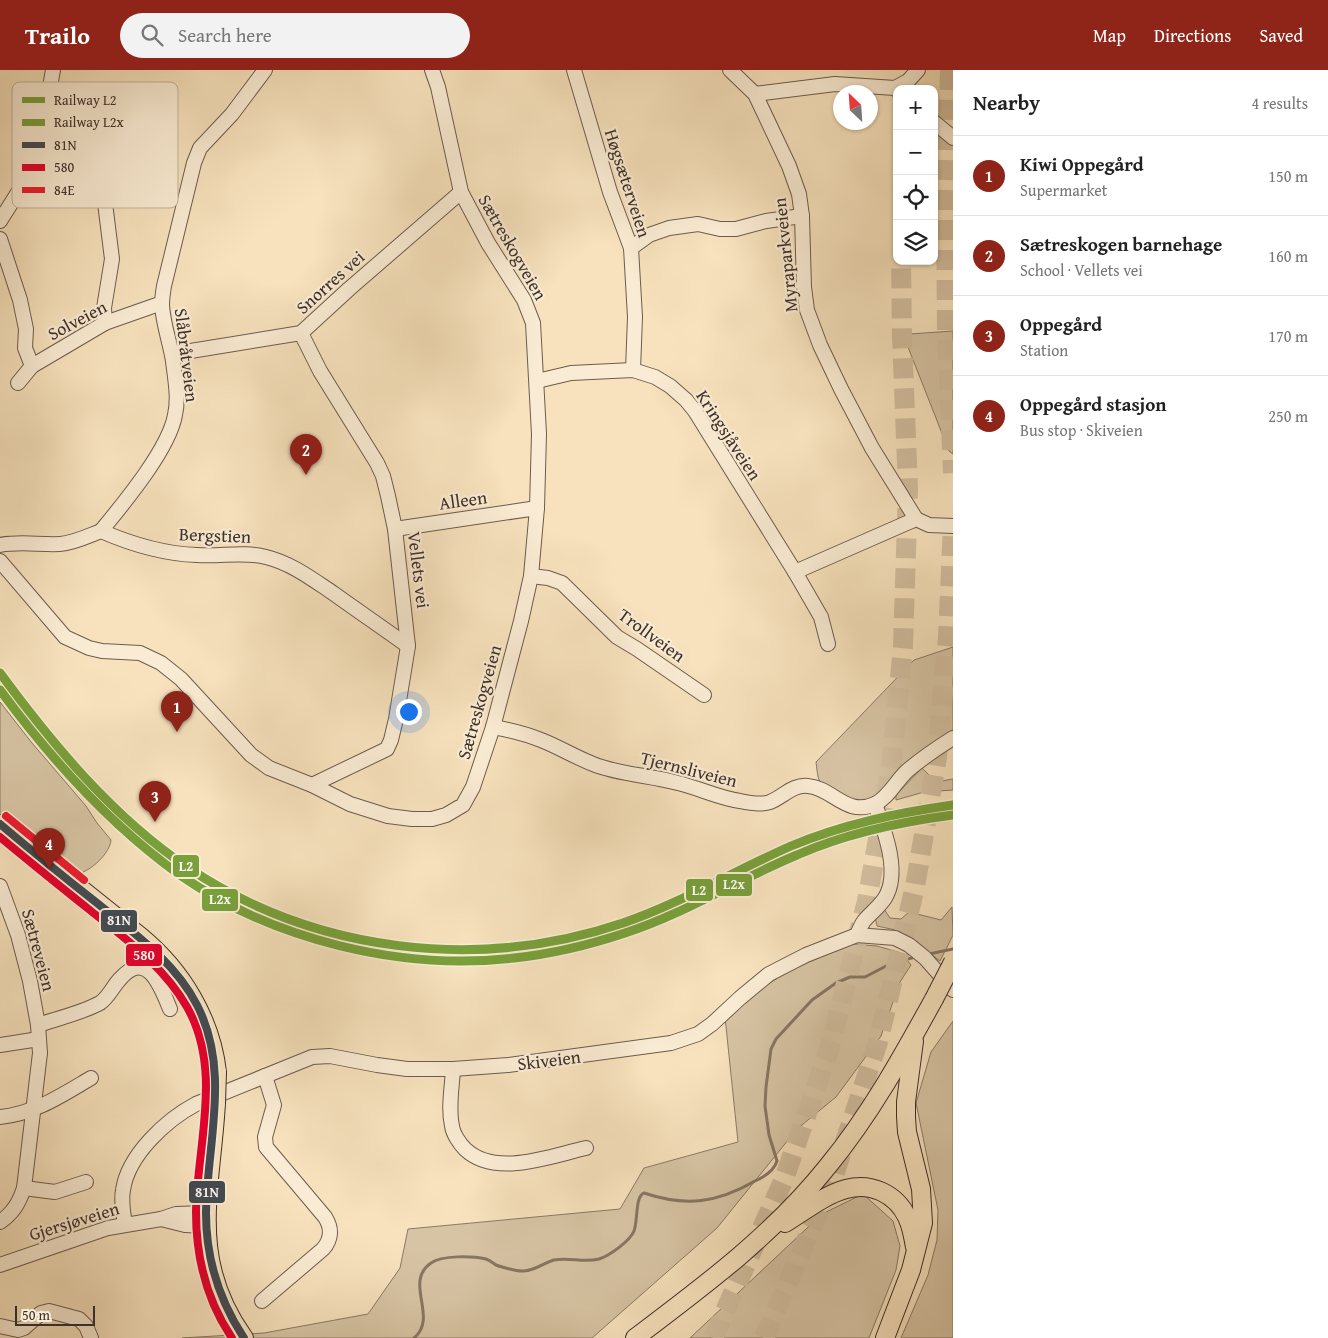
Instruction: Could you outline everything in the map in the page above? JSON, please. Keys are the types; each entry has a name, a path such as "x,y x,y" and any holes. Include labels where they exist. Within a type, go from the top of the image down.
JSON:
{"main road":[{"path":"0,824 145,940 163,958 183,983 201,1014 210,1036 217,1072 206,1219 207,1244 214,1278 225,1305 242,1335"},
{"path":"635,1338 723,1271 762,1238 844,1147 916,1033 953,962"},
{"path":"885,1338 903,1293 923,1223 923,1206 907,1132 906,1117 916,1033"},
{"path":"762,1238 836,1193 858,1187 871,1188 882,1192 900,1206 910,1226 916,1251"}],"street":[{"name":"Slåbråtveien","path":"101,530 123,504 163,447 170,433 175,415 177,398 172,354 162,303 179,220 194,163 200,148 232,114 265,70"},
{"name":"Sætreskogveien","path":"0,560 65,637 89,648 102,651 140,653 161,662 181,679 234,738 259,762 350,804 388,816 432,819 446,815 462,805 473,786 494,727 531,576 537,508 539,434 537,381 533,323 529,312 488,243 461,192 438,87 432,70"},
{"name":"Høgsæterveien","path":"574,70 610,192 631,248 635,317 633,370"},
{"name":"Myraparkveien","path":"730,70 755,94 789,166 799,194 802,216 804,287 807,310 814,331 841,390 872,448 916,518"},
{"path":"902,85 918,70"},
{"path":"755,94 835,84 893,89"},
{"path":"938,125 953,138"},
{"name":"Snorres vei","path":"172,354 301,333 461,192"},
{"path":"0,221 12,202"},
{"path":"104,323 104,308 112,259 106,208"},
{"path":"631,248 649,235 669,228 698,224 720,230 736,229 766,221 802,216"},
{"path":"0,239 20,300 26,330 26,348 32,366"},
{"name":"Solveien","path":"18,383 32,366 104,323 162,303"},
{"name":"Vellets vei","path":"301,333 320,371 377,463 383,476 395,529 408,646 396,719 387,748 312,785"},
{"name":"Kringsjåveien","path":"537,381 571,372 633,370 655,377 670,386 686,400 695,411 796,572 821,617 828,644"},
{"name":"Alleen","path":"395,529 537,508"},
{"path":"796,572 916,518 930,524 953,526"},
{"path":"0,545 12,542 61,544 101,530"},
{"name":"Bergstien","path":"101,530 116,538 173,553 198,556 253,555 277,560 298,570 408,646"},
{"name":"Trollveien","path":"531,576 548,578 562,583 617,637 704,695"},
{"name":"Tjernsliveien","path":"494,727 541,740 594,764 613,770 677,782 738,801 769,802 787,791 808,786 818,788 845,805 857,807 874,804"},
{"path":"857,935 863,922 879,907 887,896 892,878 892,863 874,804 883,798 905,773 927,755 953,738"},
{"name":"Sætreveien","path":"0,886 18,935 33,995 40,1053 24,1188 20,1200 6,1218"},
{"name":"Skiveien","path":"125,1224 122,1203 126,1178 141,1152 157,1133 174,1118 196,1104 303,1060 320,1055 407,1069 453,1069 508,1065 671,1043 698,1034 769,974 806,955 857,935 895,938 909,945 925,958 953,990"},
{"path":"38,1025 100,1002 124,975 135,968 144,969 153,975 170,1009"},
{"path":"0,1045 39,1040"},
{"path":"453,1069 452,1128 460,1144 472,1156 489,1163 514,1164 586,1148"},
{"path":"262,1301 323,1249 329,1241 330,1233 325,1217 266,1147 266,1133 274,1105 265,1076"},
{"path":"0,1117 13,1116 34,1110 91,1078"},
{"path":"24,1188 55,1192 86,1182"},
{"name":"Gjersjøveien","path":"0,1265 100,1230 125,1224 161,1219 176,1214 206,1219"},
{"path":"0,1326 18,1330 24,1328 41,1313 49,1311 78,1319 86,1326 91,1338"}],"shaded area":[{"path":"953,331 953,454 949,451 904,337 910,334"},
{"path":"953,647 953,730 912,758 881,794 867,803 842,797 824,787 819,780 816,762 914,660"},
{"path":"0,702 86,806 111,840 105,854 97,863 83,872 81,877 62,861 54,859 28,840 0,815"},
{"path":"922,768 936,782 953,779 953,790 924,792 896,800 896,795"},
{"path":"952,907 953,935 940,961 900,931 877,926 875,917 884,909 890,918 901,919 909,912 941,920"},
{"path":"853,944 877,946 901,953 911,965 900,982 881,1036 836,1097 797,1129 717,1228 592,1338 182,1338 264,1333 368,1314 400,1268 408,1229 620,1209 644,1168 738,1142 725,1017 778,978 831,952"},
{"path":"953,1021 953,1338 901,1338 928,1275 937,1240 938,1210 916,1103 931,1052"},
{"path":"863,1194 893,1221 900,1246 896,1270 869,1338 690,1338 822,1214"}],"waterway":[{"path":"929,954 953,949"},
{"path":"414,1338 421,1330 423,1320 420,1280 423,1271 436,1260 458,1257 480,1258 491,1261 501,1267 526,1271 554,1260 599,1259 619,1248 632,1235 639,1199 644,1193 674,1200 701,1200 728,1194 762,1178 774,1168 777,1161 769,1135 765,1106 771,1049 776,1039 812,1000 836,983 850,977 865,977 890,964 915,957"}],"tunnel":[{"path":"950,70 946,201 947,333 953,473"},
{"path":"713,1338 784,1179 829,1050 867,901 892,760 903,646 908,489 901,265"},
{"path":"764,1338 832,1181 878,1042 915,887 937,757 948,638 953,524"}],"rail line":[{"name":"L2","path":"0,673 41,727 109,803 134,826 187,867 237,896 289,919 343,935 399,946 455,949 512,947 568,938 645,915 791,846 830,831 870,820 953,805"},
{"name":"L2x","path":"0,690 40,741 83,790 130,835 180,875 216,898 256,917 297,933 340,946 383,955 427,960 471,961 514,958 584,945 625,933 669,916 775,864 835,840 893,825 953,815"}],"transit line":[{"name":"84E","path":"6,816 84,880"},
{"name":"81N","path":"0,824 153,949 177,975 197,1005 207,1030 213,1056 215,1081 215,1107 207,1187 208,1247 221,1294 244,1338"},
{"name":"580","path":"0,837 144,955 167,979 187,1007 198,1031 204,1056 206,1082 197,1187 198,1245 210,1294 223,1324 232,1338"}],"place":[{"name":"Sætreskogen barnehage","path":"306,475"},
{"name":"Kiwi Oppegård","path":"177,732"},
{"name":"Oppegård","path":"155,822"},
{"name":"Oppegård stasjon","path":"49,869"}]}
